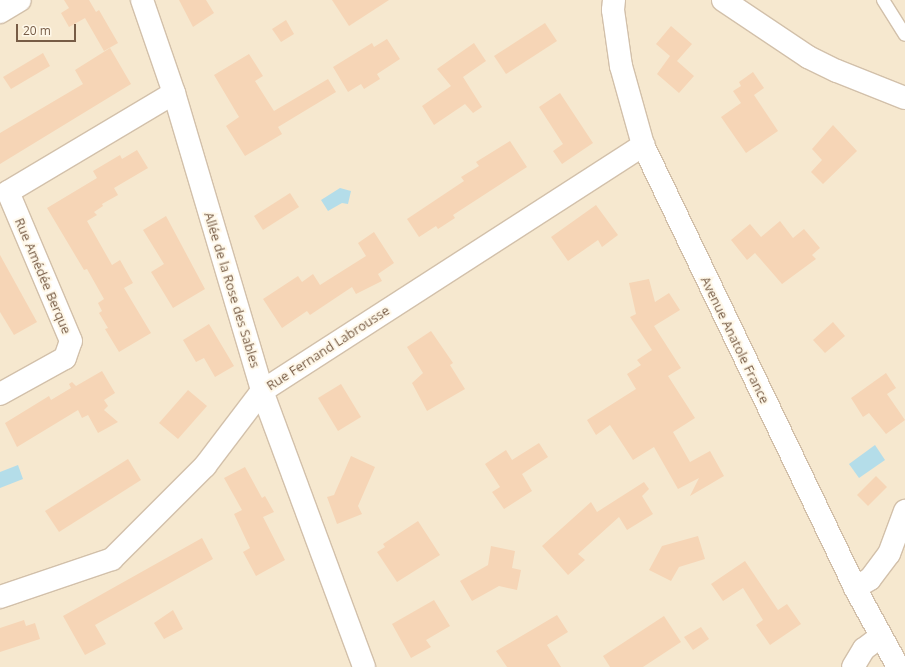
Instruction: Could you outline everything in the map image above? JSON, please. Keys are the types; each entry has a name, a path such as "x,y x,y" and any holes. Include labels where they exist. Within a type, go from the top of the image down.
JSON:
{"street":[{"path":"0,12 20,0"},
{"name":"Allée de la Rose des Sables","path":"142,0 174,93 262,391 364,667"},
{"name":"Avenue Anatole France","path":"614,0 621,66 643,145 855,588 898,667"},
{"path":"723,0 738,6 808,57 838,71 905,98"},
{"name":"Rue Amédée Berque","path":"0,394 65,358 71,341 4,194 174,93"},
{"name":"Rue Fernand Labrousse","path":"0,598 112,559 205,466 262,391 643,145"},
{"path":"855,588 870,579 889,554 905,511"},
{"path":"853,667 864,649 881,636"}],"lane":[{"path":"883,0 905,35"}],"shaded area":[{"path":"0,0 905,0 905,667 0,667"}],"water":[{"path":"340,188 351,191 348,204 342,203 328,211 321,200"},
{"path":"875,445 885,460 859,478 849,464"},
{"path":"18,465 23,479 0,488 0,472"}],"building":[{"path":"64,0 89,0 96,12 99,10 118,43 104,51 85,18 69,27 61,13 69,8"},
{"path":"179,0 206,0 214,13 193,27"},
{"path":"332,0 389,0 349,26"},
{"path":"286,20 294,34 281,42 272,29"},
{"path":"545,23 557,41 506,74 494,56"},
{"path":"671,26 692,44 677,61 694,76 679,93 657,74 670,56 656,44"},
{"path":"387,39 400,59 377,74 380,79 364,89 361,84 348,92 333,67 372,43 374,47"},
{"path":"474,43 486,61 463,77 482,107 473,113 465,104 434,125 422,106 451,86 437,69"},
{"path":"110,48 131,84 0,164 0,133 83,84 75,70"},
{"path":"43,53 50,66 11,89 3,77"},
{"path":"249,54 263,76 255,81 274,111 328,79 336,92 278,127 282,134 245,156 226,126 239,117 214,75"},
{"path":"753,72 764,88 754,95 778,131 746,153 721,117 741,103 733,91 741,86 739,82"},
{"path":"560,93 593,143 562,164 553,151 563,144 539,107"},
{"path":"833,125 857,151 823,184 811,172 822,160 812,149"},
{"path":"510,141 527,167 453,215 455,218 438,229 436,226 419,237 407,219 464,181 461,177 479,166 476,162"},
{"path":"137,150 148,168 114,188 118,195 102,204 103,206 94,212 97,215 87,221 112,265 120,260 133,283 124,288 151,333 119,352 105,329 108,328 99,313 102,311 98,303 104,299 87,269 84,270 47,208 97,178 93,171 120,155 122,159"},
{"path":"290,193 299,207 263,230 254,216"},
{"path":"596,205 618,235 602,247 598,240 568,261 551,237"},
{"path":"166,216 205,289 173,308 151,272 164,264 143,230"},
{"path":"780,221 793,238 804,229 820,248 812,255 816,259 782,284 755,253 747,260 731,240 750,224 761,237"},
{"path":"374,232 394,263 378,274 382,281 356,294 352,287 310,315 307,311 282,328 263,299 298,276 302,282 313,274 320,285 366,256 358,243"},
{"path":"0,255 37,322 14,335 0,312"},
{"path":"649,279 655,302 669,293 680,310 654,326 681,368 668,376 695,418 673,432 690,462 710,451 724,476 690,496 699,478 678,489 654,447 633,460 610,425 596,435 587,420 636,389 627,374 641,365 637,360 652,350 630,317 636,314 629,283"},
{"path":"833,322 845,336 825,353 813,340"},
{"path":"209,324 234,366 215,377 204,358 196,362 183,340"},
{"path":"431,331 453,363 450,365 465,389 427,411 412,383 423,373 407,347"},
{"path":"102,371 115,393 104,400 108,406 104,410 118,422 98,433 88,415 82,418 78,410 17,447 5,423 49,396 51,400 71,388 69,384 72,382 76,386"},
{"path":"886,373 896,388 887,394 905,420 886,434 869,413 863,417 851,398"},
{"path":"341,384 361,417 338,431 318,398"},
{"path":"188,390 207,406 178,439 159,423"},
{"path":"539,443 548,457 522,474 532,491 504,509 492,492 500,487 485,464 506,450 512,460"},
{"path":"351,456 375,467 358,506 362,514 337,524 327,497 334,495"},
{"path":"128,459 141,480 59,532 45,511"},
{"path":"245,467 262,498 265,496 274,512 263,517 285,560 256,576 243,552 250,548 234,514 242,510 224,478"},
{"path":"876,476 887,487 868,506 857,495"},
{"path":"644,482 649,489 642,496 653,514 627,530 619,517 578,554 585,560 568,575 542,546 591,502 597,512"},
{"path":"418,521 440,555 397,582 377,552 385,547 383,544"},
{"path":"698,536 705,559 679,567 671,581 649,570 662,546"},
{"path":"202,538 213,559 95,625 106,644 85,655 63,616"},
{"path":"491,546 515,551 512,568 521,570 517,590 499,586 472,601 460,581 488,565"},
{"path":"745,561 778,610 787,604 801,624 770,645 756,625 763,620 743,588 723,601 711,584"},
{"path":"434,600 450,626 426,640 431,647 411,658 392,624"},
{"path":"173,610 183,629 164,639 154,623"},
{"path":"557,615 568,632 547,645 561,667 507,667 496,651"},
{"path":"664,616 681,642 643,667 610,667 603,656"},
{"path":"24,620 26,626 35,623 40,639 0,652 0,628"},
{"path":"701,627 709,639 693,650 684,637"}]}
